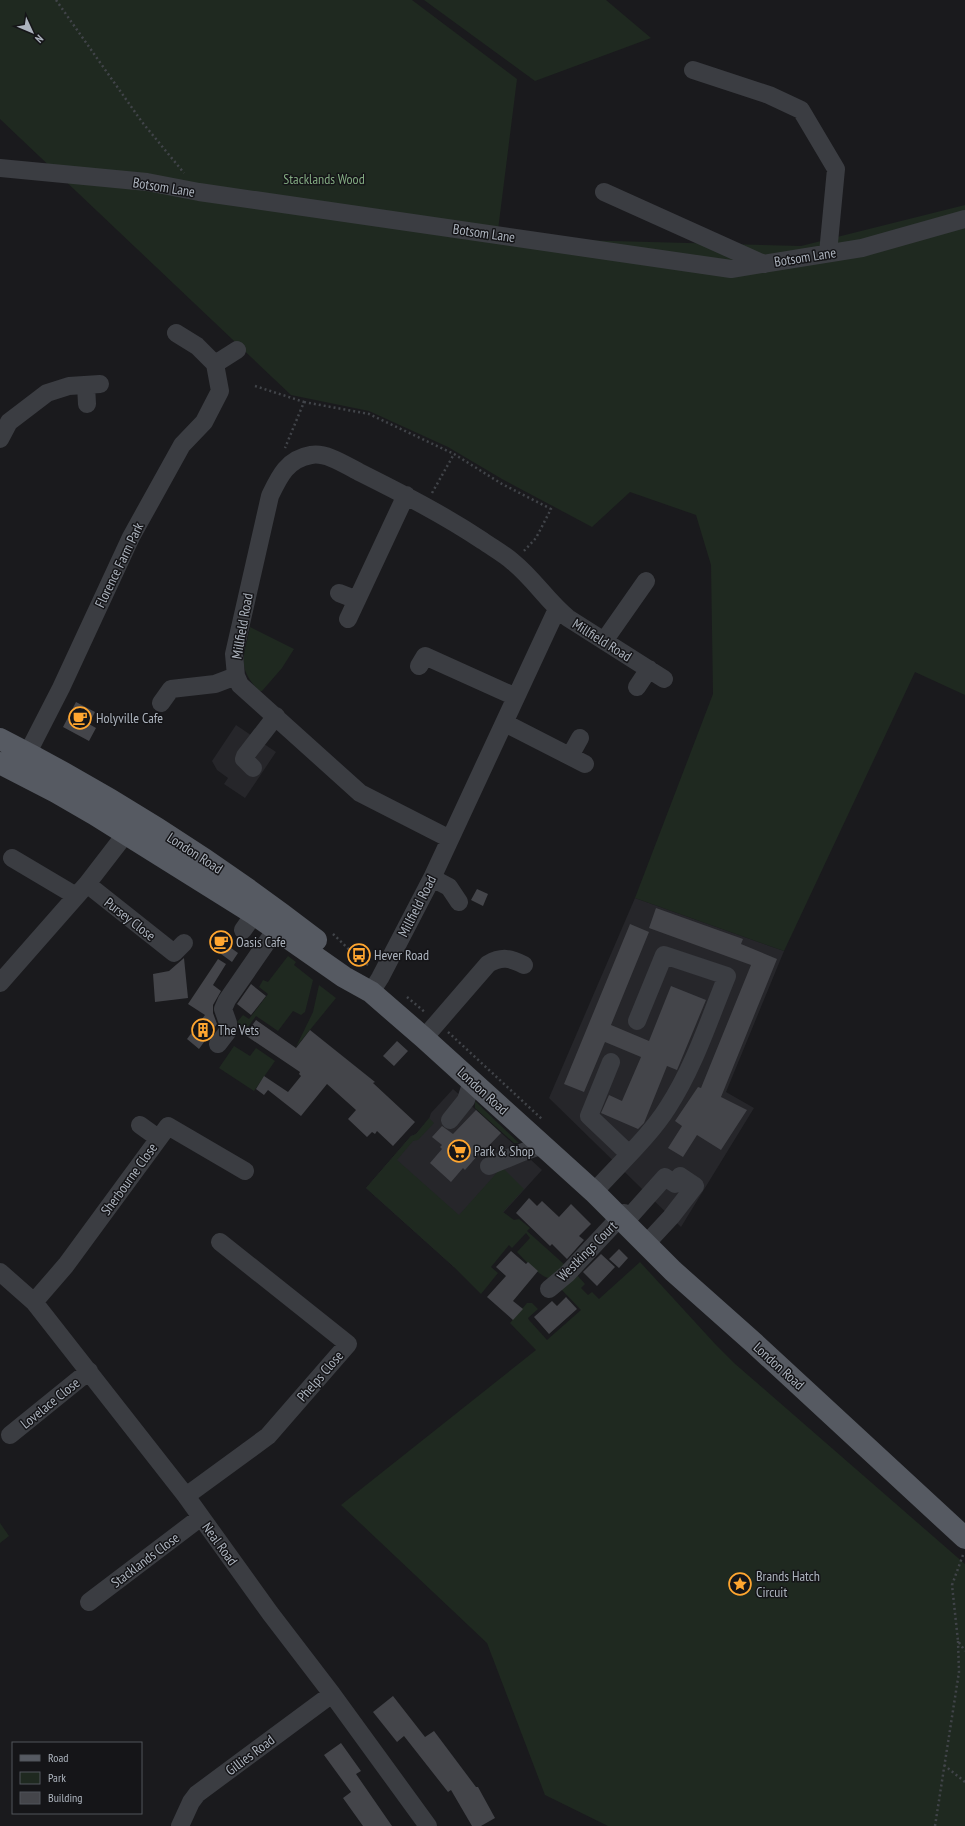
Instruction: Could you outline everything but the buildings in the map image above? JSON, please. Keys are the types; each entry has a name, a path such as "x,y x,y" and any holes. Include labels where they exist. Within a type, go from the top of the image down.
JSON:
{"main road":[{"name":"London Road","path":"0,739 15,763 56,792 127,834 254,915 280,923 344,977 371,992 431,1030 472,1081 649,1241 965,1538"},
{"name":"London Road","path":"15,763 139,816 208,861 254,915"},
{"name":"London Road","path":"649,1241 965,1521"}],"street":[{"path":"693,70 769,95 800,110 836,169 828,253"},
{"name":"Botsom Lane","path":"0,168 147,182 199,192 731,269 862,248 965,218"},
{"path":"604,192 764,264"},
{"path":"176,333 197,346 215,364 237,350"},
{"name":"Florence Farm Park","path":"15,763 61,688 131,537 182,445 204,422 220,391 215,364"},
{"path":"0,439 5,418 47,393 70,386 93,385 87,404"},
{"name":"Millfield Road","path":"450,839 360,793 240,685 236,676 234,654 270,496 281,472 302,457 322,455 425,505 460,525 513,562 537,584 557,609 664,679"},
{"path":"348,619 406,495"},
{"path":"604,641 646,581"},
{"path":"339,593 357,600"},
{"name":"Millfield Road","path":"371,992 382,975 432,878 557,609"},
{"path":"419,666 425,656 516,696"},
{"path":"637,687 649,669"},
{"path":"161,702 171,689 215,684 236,676"},
{"path":"253,768 244,760 245,756 276,716"},
{"path":"505,723 578,760 580,738"},
{"path":"0,983 82,890 127,834 139,816"},
{"name":"Pursey Close","path":"12,858 82,890 174,952"},
{"path":"432,878 449,887 458,902"},
{"path":"218,1044 228,1031 228,1022 223,1009 227,1000 280,923"},
{"path":"594,1192 651,1130 672,1101 689,1069 727,976 664,955 637,1021"},
{"path":"431,1030 488,964 498,959 505,958 524,964"},
{"path":"611,1062 589,1116 629,1154"},
{"path":"450,1120 466,1100 472,1081"},
{"path":"140,1125 158,1138"},
{"name":"Sherbourne Close","path":"34,1302 66,1265 168,1126 244,1171"},
{"path":"489,1166 543,1145"},
{"name":"Westkings Court","path":"549,1288 567,1274 665,1177 675,1184 680,1176 695,1186 671,1217 649,1241"},
{"name":"Phelps Close","path":"186,1496 268,1436 348,1344 220,1242"},
{"name":"Neal Road","path":"0,1272 34,1302 186,1496 270,1613 332,1694 428,1826"},
{"name":"Lovelace Close","path":"10,1435 89,1371"},
{"name":"Stacklands Close","path":"89,1602 201,1518"},
{"name":"Gillies Road","path":"180,1826 191,1802 197,1794 332,1694"}],"path":[{"path":"56,0 142,122 199,192"},
{"path":"255,386 304,402 369,414 454,454 502,484 551,509 536,538 513,562"},
{"path":"281,472 283,454 304,402"},
{"path":"425,505 454,454"},
{"path":"420,1008 431,1030 547,1124"},
{"path":"935,1826 959,1672 958,1641 952,1585 962,1556 965,1553"},
{"path":"958,1641 965,1651"},
{"path":"944,1765 965,1782"}],"shaded area":[{"path":"236,725 276,752 245,798 224,784 228,778 217,770 212,761"},
{"path":"635,898 784,951 726,1092 754,1108 681,1227 549,1098"},
{"path":"453,1089 542,1170 454,1267 366,1188 411,1136 416,1134 429,1119 431,1113"}],"green space":[{"name":"Stacklands Wood","path":"0,0 412,0 517,79 497,238 801,246 965,205 965,695 915,672 784,951 635,898 713,694 711,565 696,515 630,492 592,527 502,479 448,447 369,411 291,395 0,119"},
{"path":"424,0 606,0 651,38 535,81"},
{"path":"250,627 294,649 282,668 262,691 259,691 247,675 244,668 244,654"},
{"path":"288,956 296,962 294,965 313,980 305,1012 301,1015 293,1011 278,1031 256,1016 246,1030 237,1022 243,1015 249,1019 268,994 259,987 263,980 268,982"},
{"path":"319,985 336,998 296,1047 313,1012"},
{"path":"234,1046 250,1056 256,1048 275,1061 254,1091 219,1068"},
{"path":"475,1101 519,1143 514,1143 475,1108"},
{"path":"429,1118 434,1123 418,1140 413,1141 397,1160 459,1215 502,1167 524,1189 503,1212 514,1220 519,1219 530,1228 527,1231 566,1266 549,1278 537,1271 517,1252 530,1238 526,1233 512,1248 509,1245 491,1267 498,1273 481,1294 454,1267 366,1188 411,1136 416,1134"},
{"path":"640,1262 734,1363 965,1564 965,1826 608,1826 545,1795 487,1643 341,1505 536,1350 510,1323 527,1303 532,1303 538,1309 528,1318 547,1340 581,1310 560,1288 577,1275 585,1284 581,1288 588,1295 592,1292 599,1299"},
{"path":"0,1523 9,1536 0,1543"}],"place":[{"name":"Holyville Cafe","path":"80,718"},
{"name":"Oasis Cafe","path":"221,942"},
{"name":"Hever Road","path":"359,955"},
{"name":"The Vets","path":"203,1030"},
{"name":"Park & Shop","path":"459,1151"},
{"name":"Brands Hatch Circuit","path":"740,1584"}]}
